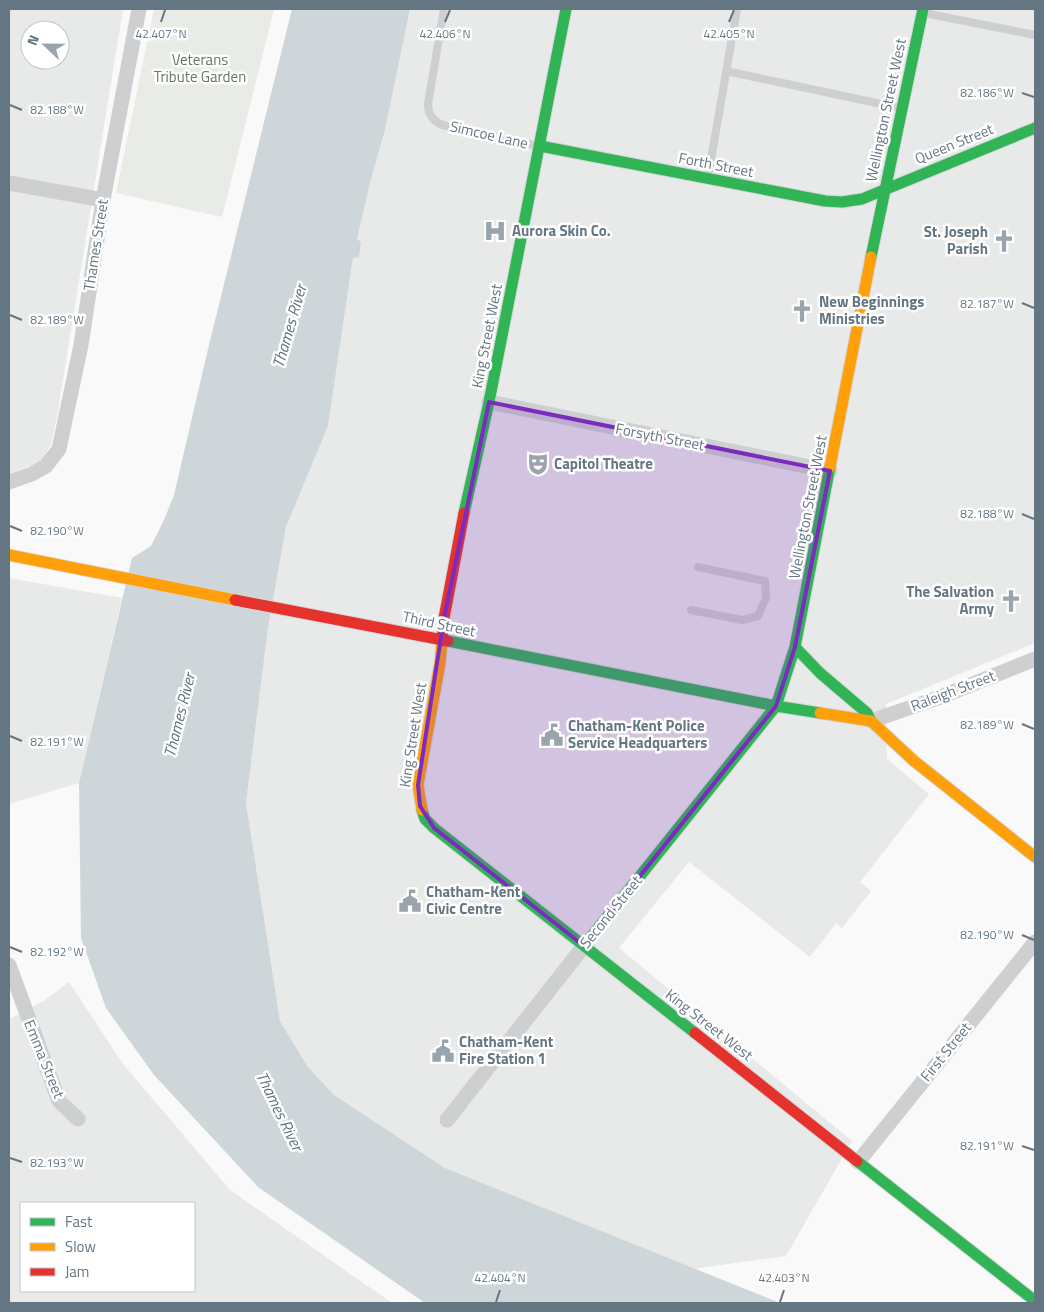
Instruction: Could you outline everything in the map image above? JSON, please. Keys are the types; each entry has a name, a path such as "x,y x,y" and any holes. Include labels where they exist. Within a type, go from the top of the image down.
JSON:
{"street":[{"name":"Thames Street","path":"9,482 32,474 46,466 60,450 81,345 103,200 140,9"},
{"name":"King Street West","path":"566,9 489,402 444,618 443,641 418,785 420,806 425,819 1035,1301"},
{"name":"Wellington Street West","path":"776,706 795,647 885,188 922,11"},
{"name":"Queen Street","path":"885,188 1035,128"},
{"name":"Forth Street","path":"540,146 825,201 842,202 862,198 885,188"},
{"path":"9,183 103,200"},
{"name":"Forsyth Street","path":"489,402 830,471"},
{"name":"Third Street","path":"9,555 776,706"},
{"path":"795,647 914,761 1035,857"},
{"name":"Raleigh Street","path":"871,721 938,698 1035,659"},
{"path":"776,706 871,721"},
{"name":"Second Street","path":"447,1120 776,706"},
{"name":"First Street","path":"858,1162 1035,942"},
{"name":"Emma Street","path":"9,965 12,987 58,1101 78,1119"}],"lane":[{"name":"Simcoe Lane","path":"444,9 428,104 430,114 442,125 540,146"},
{"path":"708,179 737,9"},
{"path":"922,11 1035,35"},
{"path":"726,71 902,108"},
{"path":"691,610 742,620 758,616 766,598 765,581 698,567"}],"highlighted area":[{"path":"489,402 830,471 795,647 776,706 584,946 434,828 420,806 418,785 444,618"}],"shaded area":[{"path":"9,9 123,9 57,417 51,444 41,462 9,474"},
{"path":"410,9 1035,9 1035,643 886,704 887,759 929,794 860,882 871,891 842,928 836,923 810,957 689,862 619,948 852,1141 786,1256 692,1269 445,1168 334,1095 308,1067 280,1021 246,803 268,628 286,527 328,426 353,258 361,242 357,239 385,130"},
{"path":"9,578 122,598 79,783 9,804"},
{"path":"69,982 123,1064 230,1190 392,1303 9,1303 9,1019 45,1000"}],"green space":[{"name":"Veterans Tribute Garden","path":"154,9 274,9 222,217 116,193"}],"water":[{"name":"Thames River","path":"292,9 410,9 385,130 357,239 361,242 359,257 353,258 328,426 286,527 268,628 246,803 280,1021 308,1067 334,1095 445,1168 780,1303 425,1303 258,1187 154,1075 106,1008 81,938 79,783 132,558 151,546 174,495"}],"traffic: fast":[{"path":"464,513 489,402 566,9"},
{"path":"871,257 923,9"},
{"path":"540,146 825,201 842,202 862,199 1035,128"},
{"path":"584,946 776,706 795,647 830,467"},
{"path":"448,641 820,713"},
{"path":"795,647 820,673 867,713 871,721"},
{"path":"422,810 425,819 434,828 695,1033"},
{"path":"857,1161 1035,1301"}],"traffic: slow":[{"path":"830,467 871,257"},
{"path":"9,555 235,600"},
{"path":"422,810 418,785 440,663 442,641"},
{"path":"820,713 871,721 914,761 1035,857"}],"traffic: jam":[{"path":"442,641 444,618 464,513"},
{"path":"235,600 448,641"},
{"path":"695,1033 857,1161"}],"place":[{"name":"Aurora Skin Co.","path":"495,231"},
{"name":"St. Joseph Parish","path":"1004,241"},
{"name":"New Beginnings Ministries","path":"802,311"},
{"name":"Capitol Theatre","path":"538,464"},
{"name":"The Salvation Army","path":"1011,601"},
{"name":"Chatham-Kent Police Service Headquarters","path":"552,735"},
{"name":"Chatham-Kent Civic Centre","path":"410,901"},
{"name":"Chatham-Kent Fire Station 1","path":"443,1051"}]}
